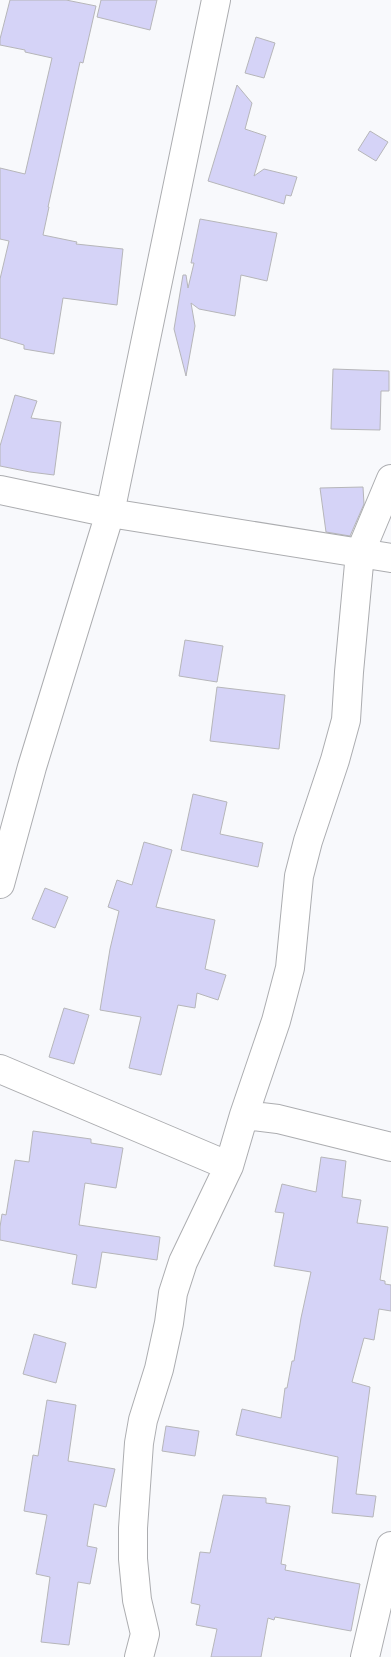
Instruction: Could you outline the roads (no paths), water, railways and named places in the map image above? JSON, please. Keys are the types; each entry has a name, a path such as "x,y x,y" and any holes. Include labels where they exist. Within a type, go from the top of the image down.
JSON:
{"street":[{"path":"0,884 32,767 110,513 216,0"},
{"path":"138,1657 145,1634 137,1600 133,1559 133,1528 139,1443 143,1420 159,1369 169,1323 173,1293 183,1262 229,1166 276,1021 290,968 299,876 346,720 360,553 391,479"},
{"path":"0,490 110,513 391,558"},
{"path":"0,1069 229,1166"},
{"path":"244,1115 278,1119 391,1147"},
{"path":"365,1657 391,1546"}]}
